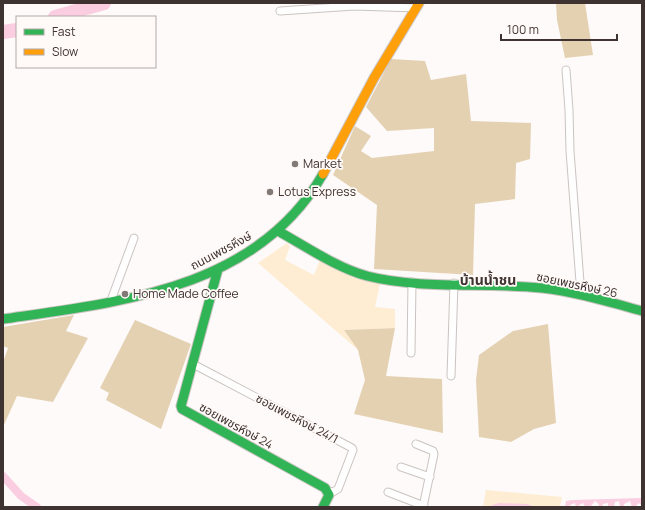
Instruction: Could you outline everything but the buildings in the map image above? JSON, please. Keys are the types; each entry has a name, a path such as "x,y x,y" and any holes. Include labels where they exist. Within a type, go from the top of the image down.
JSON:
{"street":[{"path":"280,11 377,4 418,5"},
{"name":"ถนนเพชรหึงษ์","path":"3,319 110,304 181,285 218,269 248,253 278,231 302,206 319,180 382,62 418,5"},
{"path":"566,70 570,151 581,295"},
{"name":"ซอยเพชรหึงษ์ 26","path":"278,231 352,271 368,276 412,282 542,288 581,295 642,311"},
{"path":"110,304 134,238"},
{"name":"ซอยเพชรหึงษ์ 24","path":"218,269 181,406 184,411 328,491"},
{"path":"411,353 412,282"},
{"path":"451,376 454,283"},
{"name":"ซอยเพชรหึงษ์ 24/1","path":"193,364 352,448 353,450 338,489 333,492 328,491"},
{"path":"388,492 424,507 433,451 416,444"},
{"path":"401,467 430,477"},
{"path":"324,507 329,495 328,491"}],"shaded area":[{"path":"556,3 585,3 593,55 565,58 557,20"},
{"path":"391,59 425,61 431,80 466,74 471,121 531,123 530,159 516,163 515,199 475,204 473,275 374,269 377,205 333,175 355,126 371,136 361,151 372,158 434,151 434,128 387,131 366,107"},
{"path":"287,243 290,246 285,260 314,275 320,260 380,284 375,307 395,309 395,328 344,330 358,350 258,263"},
{"path":"74,315 66,331 88,338 53,402 17,396 3,427 3,362 8,348 3,346 3,327"},
{"path":"135,320 191,344 161,429 106,400 109,393 100,388"},
{"path":"548,324 556,423 534,429 511,442 479,437 476,380 479,355 513,331"},
{"path":"395,328 386,376 442,379 443,433 354,414 365,380 358,350 344,330"},
{"path":"486,490 562,497 560,507 536,507 527,504 492,505 491,507 483,507"},
{"path":"642,498 642,506 639,503 635,507 632,507 630,501 624,504 624,507 620,507 619,501 615,502 614,507 608,507 608,503 603,504 602,507 598,507 599,504 595,501 590,507 585,507 583,503 576,507 575,503 569,507 565,507 566,501 573,500"},
{"path":"499,503 527,504 536,507 491,507 492,505"}],"waterway":[{"path":"58,16 104,3"},
{"path":"3,32 16,30"},
{"path":"3,476 21,496 37,507"}],"traffic: fast":[{"path":"3,319 48,313 139,296 182,283 224,266 262,243 295,213 323,174"},
{"path":"278,231 344,268 367,276 410,283 542,288 580,295 642,311"},
{"path":"218,269 181,406 182,409 325,488 329,495 323,507"}],"traffic: slow":[{"path":"323,174 374,78 419,3"}],"place":[{"name":"Market","path":"295,164"},
{"name":"Lotus Express","path":"270,192"},
{"name":"Home Made Coffee","path":"125,294"}],"district":[{"name":"บ้านน้ำชน","path":"488,280"}]}
